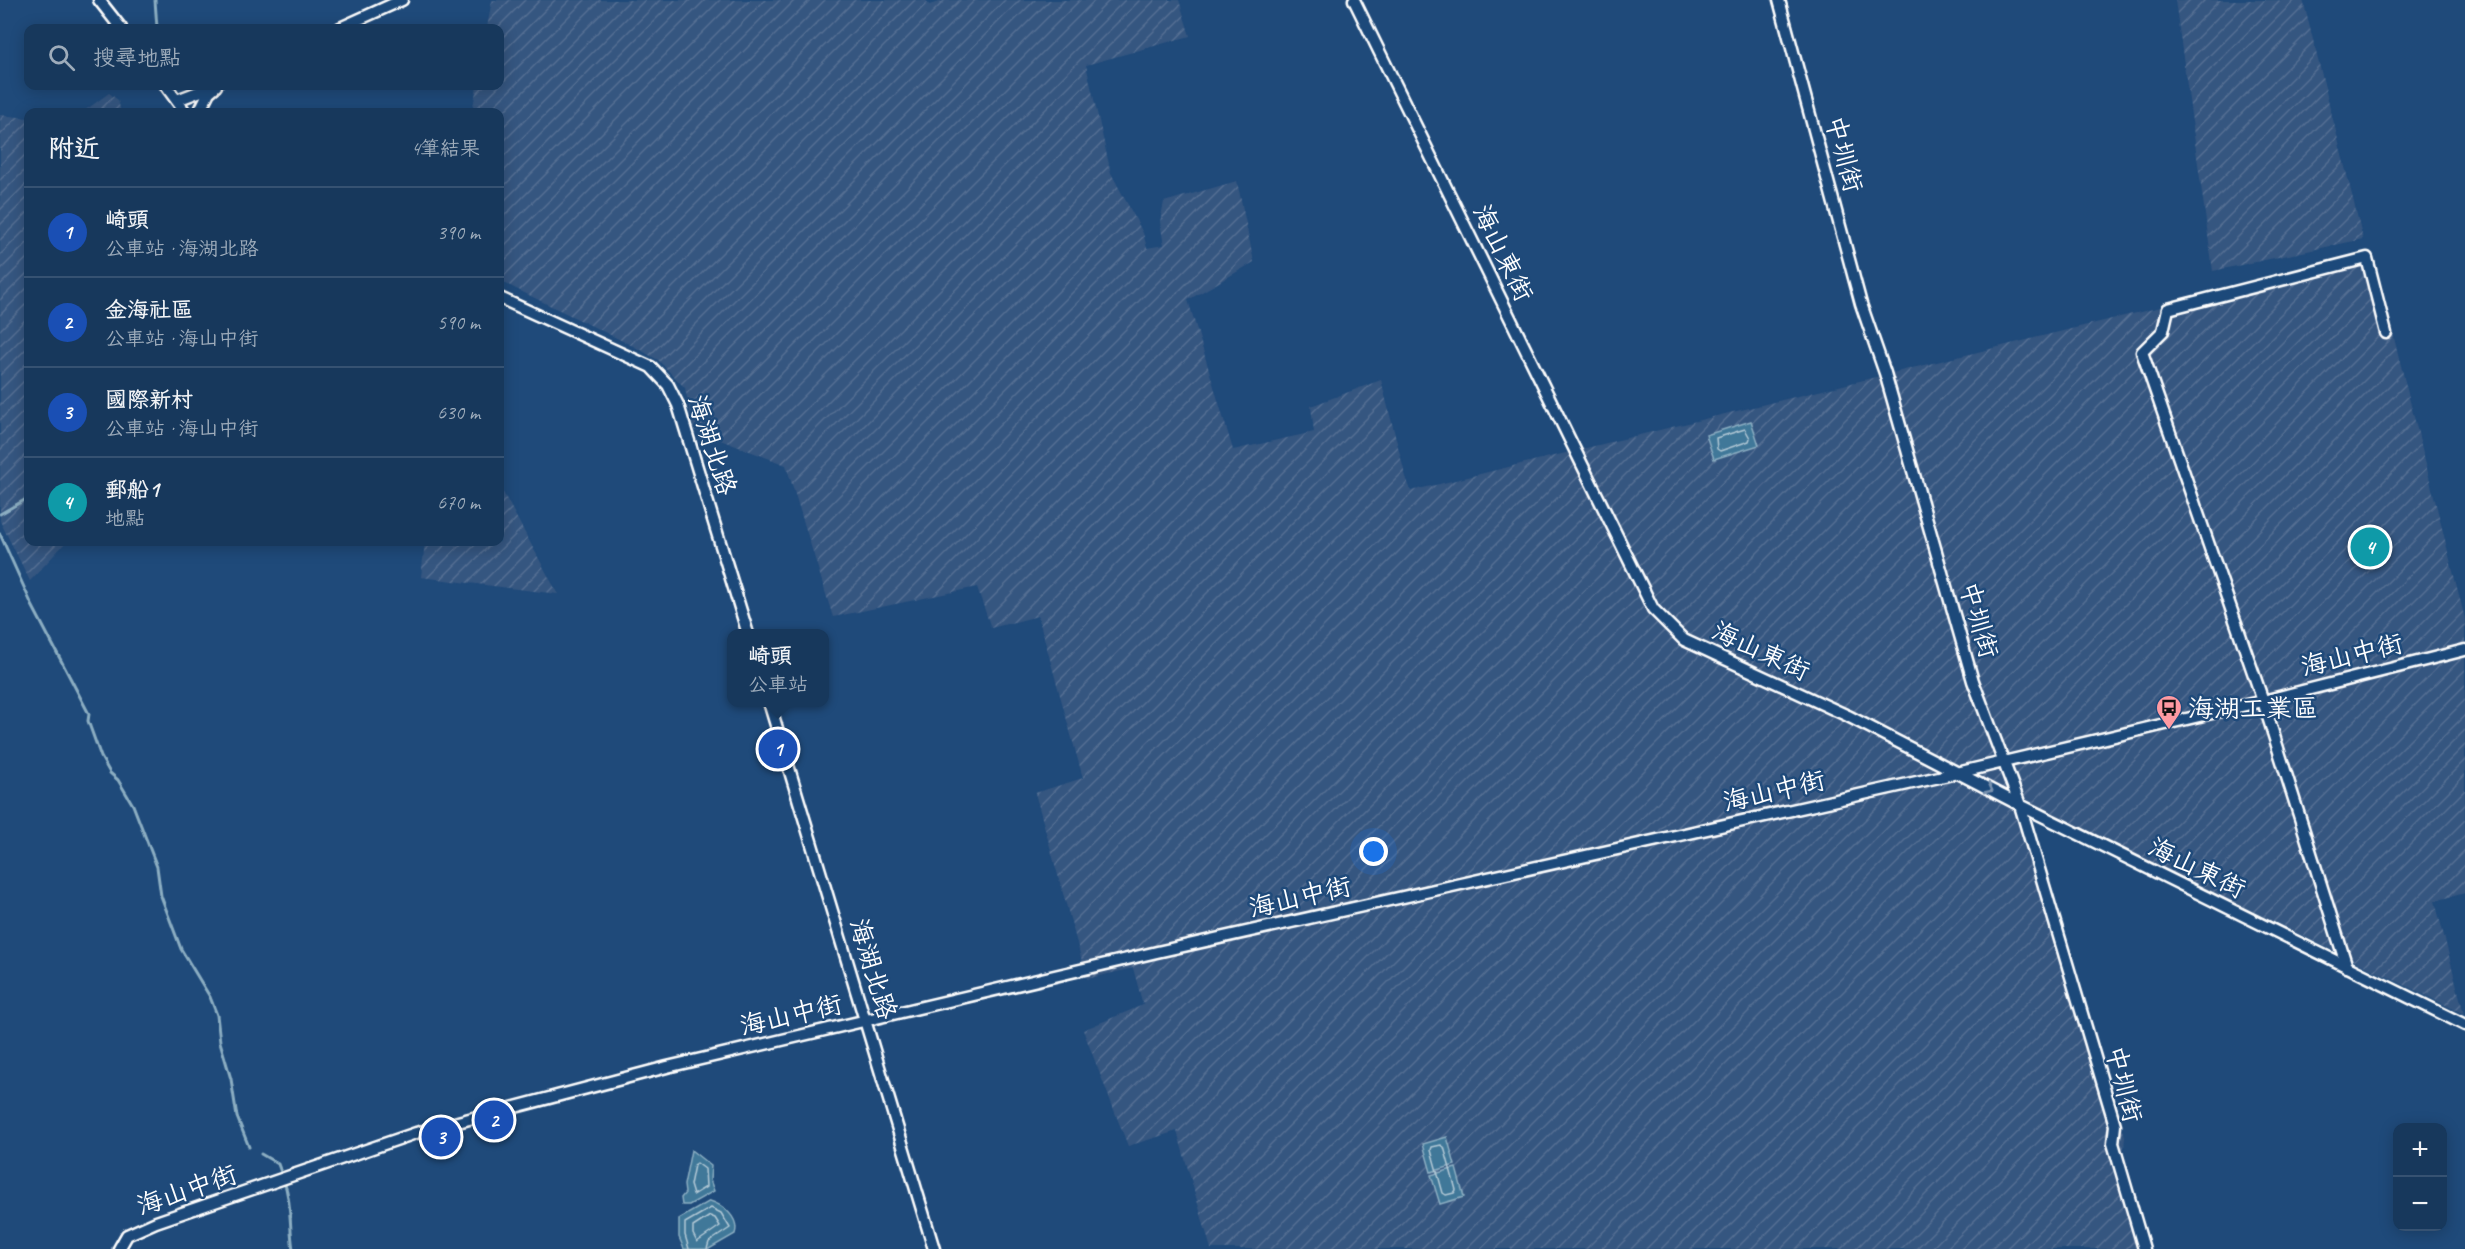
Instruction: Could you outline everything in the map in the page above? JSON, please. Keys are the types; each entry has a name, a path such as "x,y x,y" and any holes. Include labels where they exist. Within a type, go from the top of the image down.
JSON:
{"street":[{"path":"99,0 118,24"},
{"path":"349,24 402,0"},
{"name":"海山東街","path":"1354,0 1653,609 1684,640 1848,716 2020,805 2465,1026"},
{"name":"中圳街","path":"1779,0 1861,304 1885,373 1973,681 2020,805 2115,1125 2114,1143 2144,1249"},
{"path":"169,90 182,108"},
{"path":"177,100 204,90"},
{"path":"202,108 211,90"},
{"path":"2347,967 2263,701 2142,352 2163,331 2168,309 2367,258 2386,333"},
{"name":"海湖北路","path":"504,300 651,367 668,385 678,405 747,629"},
{"name":"海山中街","path":"119,1249 127,1235 156,1222 416,1133 666,1067 1157,952 2005,762 2465,650"},
{"name":"海湖北路","path":"770,707 934,1249"}],"shaded area":[{"name":"海湖工業區","path":"492,0 926,0 929,5 946,0 1179,0 1190,36 1086,65 1111,173 1143,233 1147,248 1164,245 1160,222 1164,202 1237,181 1254,262 1188,300 1233,450 1314,432 1311,406 1381,380 1411,491 2373,255 2465,619 2465,893 2435,901 2464,1014 2023,800 2125,1136 2123,1160 2149,1249 1211,1249 1177,1131 1128,1146 1083,1030 1143,1005 1133,968 1087,979 1035,793 1083,778 1038,616 991,628 977,587 833,617 786,465 694,430 685,388 658,360 504,283 504,108 473,108 476,90 504,90 504,24 488,24"},
{"path":"2175,0 2303,0 2363,239 2213,271"},
{"path":"109,93 118,100 120,108 88,108"},
{"path":"0,115 24,118 24,546 62,546 30,581 0,521"},
{"path":"504,494 558,594 421,577 425,546 504,546"}],"water":[{"path":"1751,421 1759,445 1714,459 1706,435"},
{"path":"1447,1137 1455,1165 1431,1172 1423,1144"},
{"path":"691,1150 711,1166 710,1180 714,1191 689,1205 682,1205 681,1198 685,1193 684,1185"},
{"path":"1456,1168 1464,1197 1440,1204 1431,1175"},
{"path":"710,1201 720,1206 733,1218 735,1234 709,1249 684,1249 679,1237 679,1219"}],"waterway":[{"path":"155,0 157,24"},
{"path":"0,514 24,500"},
{"path":"0,534 32,605 89,714 88,721 101,757 133,805 157,867 161,896 181,949 210,997 217,1015 220,1042 231,1079 237,1117 249,1147"},
{"path":"261,1154 278,1164 282,1175"},
{"path":"284,1181 293,1249"}],"place":[{"name":"郵船1","path":"2370,547"},
{"name":"海湖工業區","path":"2169,731"},
{"name":"崎頭","path":"778,749"},
{"name":"金海社區","path":"494,1120"},
{"name":"國際新村","path":"441,1137"}]}
